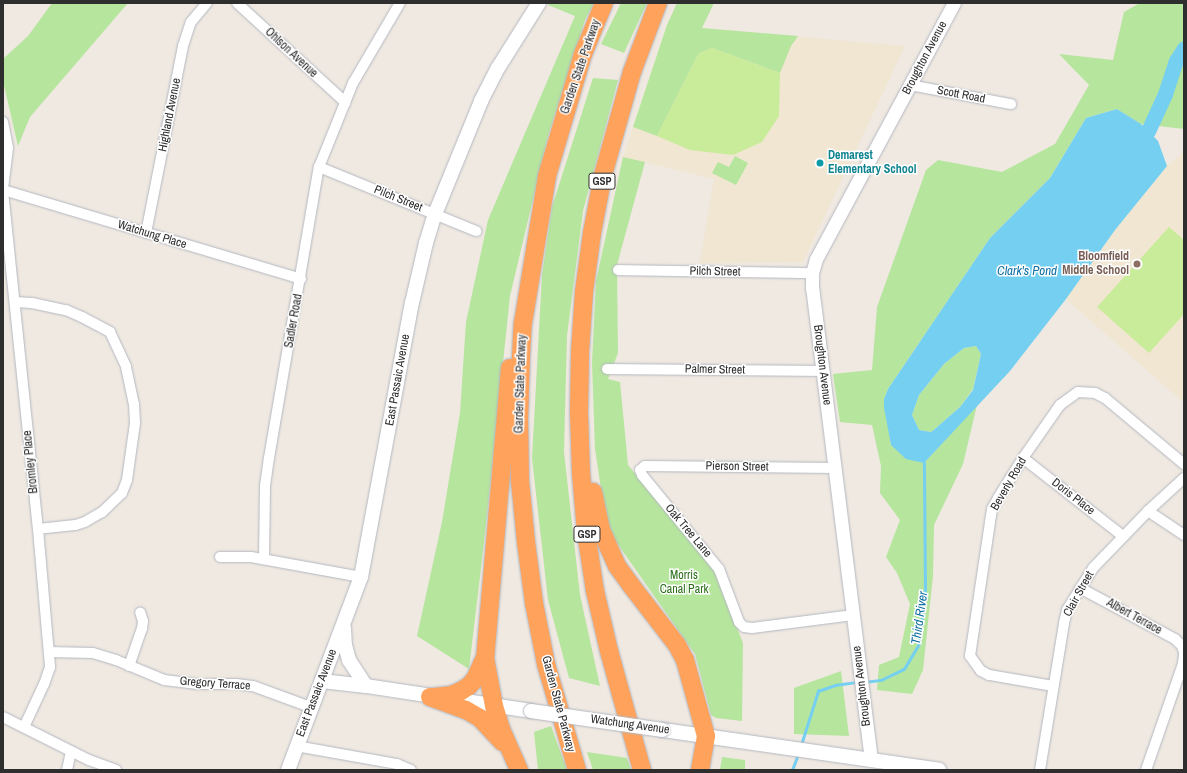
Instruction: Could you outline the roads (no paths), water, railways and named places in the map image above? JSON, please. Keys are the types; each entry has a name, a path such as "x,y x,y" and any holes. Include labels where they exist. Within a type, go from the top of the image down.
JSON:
{"highway":[{"name":"Garden State Parkway","path":"577,770 546,664 534,603 520,481 519,420 523,323 547,176 583,54 604,3"},
{"name":"GSP","path":"642,770 609,651 595,591 586,532 581,473 579,412 580,352 584,292 592,233 603,175 632,72 658,3"},
{"path":"516,763 494,706 485,658 508,384 513,349 523,323"},
{"path":"580,352 592,487 601,530 617,566 677,646 685,660 706,736 700,770"},
{"path":"430,697 451,695 461,691 475,679 485,658"},
{"path":"430,697 466,710 480,718 490,727 516,763"}],"main road":[{"name":"East Passaic Avenue","path":"288,770 310,707 322,682 361,577 368,548 412,303 426,243 435,214 481,101 498,68 539,3"},
{"path":"346,616 344,630 345,645 349,660 366,686"},
{"name":"Watchung Avenue","path":"322,682 366,686 430,697 939,770"}],"street":[{"name":"Highland Avenue","path":"146,233 183,46 191,22 207,3"},
{"name":"Ohlson Avenue","path":"237,3 345,102"},
{"name":"Sadler Road","path":"264,559 265,486 319,167 353,83 400,3"},
{"name":"Broughton Avenue","path":"871,760 812,289 812,273 816,259 954,3"},
{"name":"Scott Road","path":"910,86 1011,104"},
{"name":"Bromley Place","path":"3,122 8,148 3,190 38,529 50,667 44,684 24,727"},
{"name":"Pilch Street","path":"319,167 476,231"},
{"name":"Watchung Place","path":"3,190 301,279"},
{"name":"Pilch Street","path":"618,270 812,273"},
{"path":"15,302 32,303 66,310 82,316 110,332 126,367 134,404 136,424 127,480 122,493 102,512 85,522 75,525 38,529"},
{"name":"Palmer Street","path":"607,369 823,371"},
{"name":"Beverly Road","path":"1053,686 990,675 982,671 970,656 970,646 992,509 1023,458 1060,405 1078,392 1095,393 1105,398 1184,464"},
{"name":"Doris Place","path":"1023,458 1123,536"},
{"name":"Pierson Street","path":"640,470 645,466 835,468"},
{"name":"Oak Tree Lane","path":"640,470 642,476 719,569 739,622 744,626 752,628 853,615"},
{"name":"Clair Street","path":"1040,770 1067,610 1093,568 1148,511 1184,478"},
{"path":"1148,511 1184,535"},
{"path":"220,556 230,555 264,559 361,577"},
{"name":"Albert Terrace","path":"1080,588 1175,639 1182,646 1184,652"},
{"path":"129,666 142,629 143,622 140,612"},
{"name":"Gregory Terrace","path":"49,652 93,653 164,680 198,684 236,684 253,686 310,707"},
{"path":"1146,770 1183,664 1184,655"},
{"path":"3,717 116,770"},
{"path":"296,746 397,764 411,770"},
{"path":"67,770 71,750"}],"water":[{"name":"Clark's Pond","path":"1117,109 1141,124 1158,141 1167,166 1115,230 1066,299 1010,371 924,463 906,459 891,445 884,408 884,399 888,389 990,238 1050,178 1086,118","holes":["976,346 981,354 973,390 960,407 931,432 919,430 912,415 919,395 944,364 964,348"]}],"waterway":[{"name":"Third River","path":"1148,131 1165,94 1176,61 1184,48"},
{"name":"Third River","path":"864,682 881,680 904,669 919,644 925,589 924,463"},
{"name":"Third River","path":"801,745 818,691 835,685 857,682"},
{"name":"Third River","path":"792,770 798,754"}],"place":[{"name":"Demarest Elementary School","path":"820,163"},
{"name":"Bloomfield Middle School","path":"1137,264"}],"park label":[{"name":"Morris Canal Park","path":"684,583"}]}
